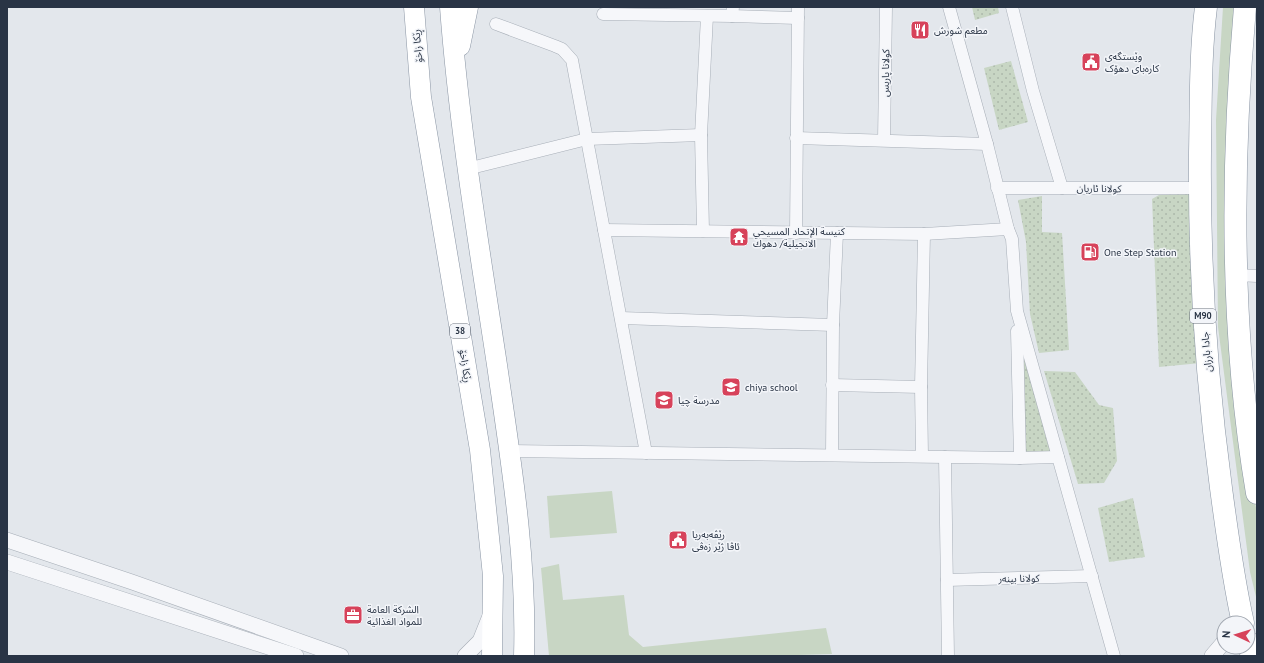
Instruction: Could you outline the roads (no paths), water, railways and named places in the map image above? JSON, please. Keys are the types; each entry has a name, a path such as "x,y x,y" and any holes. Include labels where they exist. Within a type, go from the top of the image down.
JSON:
{"highway":[{"path":"450,7 456,84 467,169 516,493 525,611 525,652"},
{"path":"456,84 468,7"},
{"path":"1196,7 1202,37"},
{"name":"جادا بارزان","path":"1206,7 1202,37 1200,188 1202,306 1206,362 1239,615"},
{"path":"1245,7 1238,116 1247,276 1241,354 1257,493"},
{"name":"ڕێکا زاخۆ","path":"414,10 422,97 480,450 492,576 492,656"}],"street":[{"name":"كولانا پاریس","path":"884,140 886,7"},
{"path":"949,7 987,144 1008,229 1012,239 1017,312 1020,458"},
{"path":"1012,7 1033,91 1062,188"},
{"path":"603,14 707,16 733,12 798,13 796,233"},
{"path":"703,231 702,135 707,16"},
{"path":"496,24 562,49 572,60 646,453"},
{"path":"467,169 587,139 702,135"},
{"path":"796,138 987,144"},
{"name":"كولانا ئاريان","path":"997,188 1200,188"},
{"path":"604,230 924,234 1008,229"},
{"path":"832,456 832,325 837,233"},
{"path":"922,456 921,387 924,234"},
{"path":"1017,312 1114,656"},
{"path":"621,318 832,325"},
{"path":"832,385 921,387"},
{"path":"510,452 1020,458 1058,457"},
{"path":"945,457 948,656"},
{"path":"7,540 137,584 339,656"},
{"path":"7,562 296,656"},
{"name":"كولانا بینه‌ر","path":"947,580 1092,576"},
{"path":"127,602 137,584"},
{"path":"465,656 480,641 492,610"}],"place":[{"name":"مطعم شورش","path":"920,30"},
{"name":"وێستگەی کارەبای دهۆک","path":"1091,62"},
{"name":"كنيسة الإتحاد المسيحي الانجيلية/ دهوك","path":"739,237"},
{"name":"One Step Station","path":"1090,252"},
{"name":"chiya school","path":"731,387"},
{"name":"مدرسة چيا","path":"664,400"},
{"name":"رێڤەبەریا ئاڤا ژێر زەڤی","path":"678,540"},
{"name":"الشركة العامة للمواد الغذائية","path":"353,615"}]}
